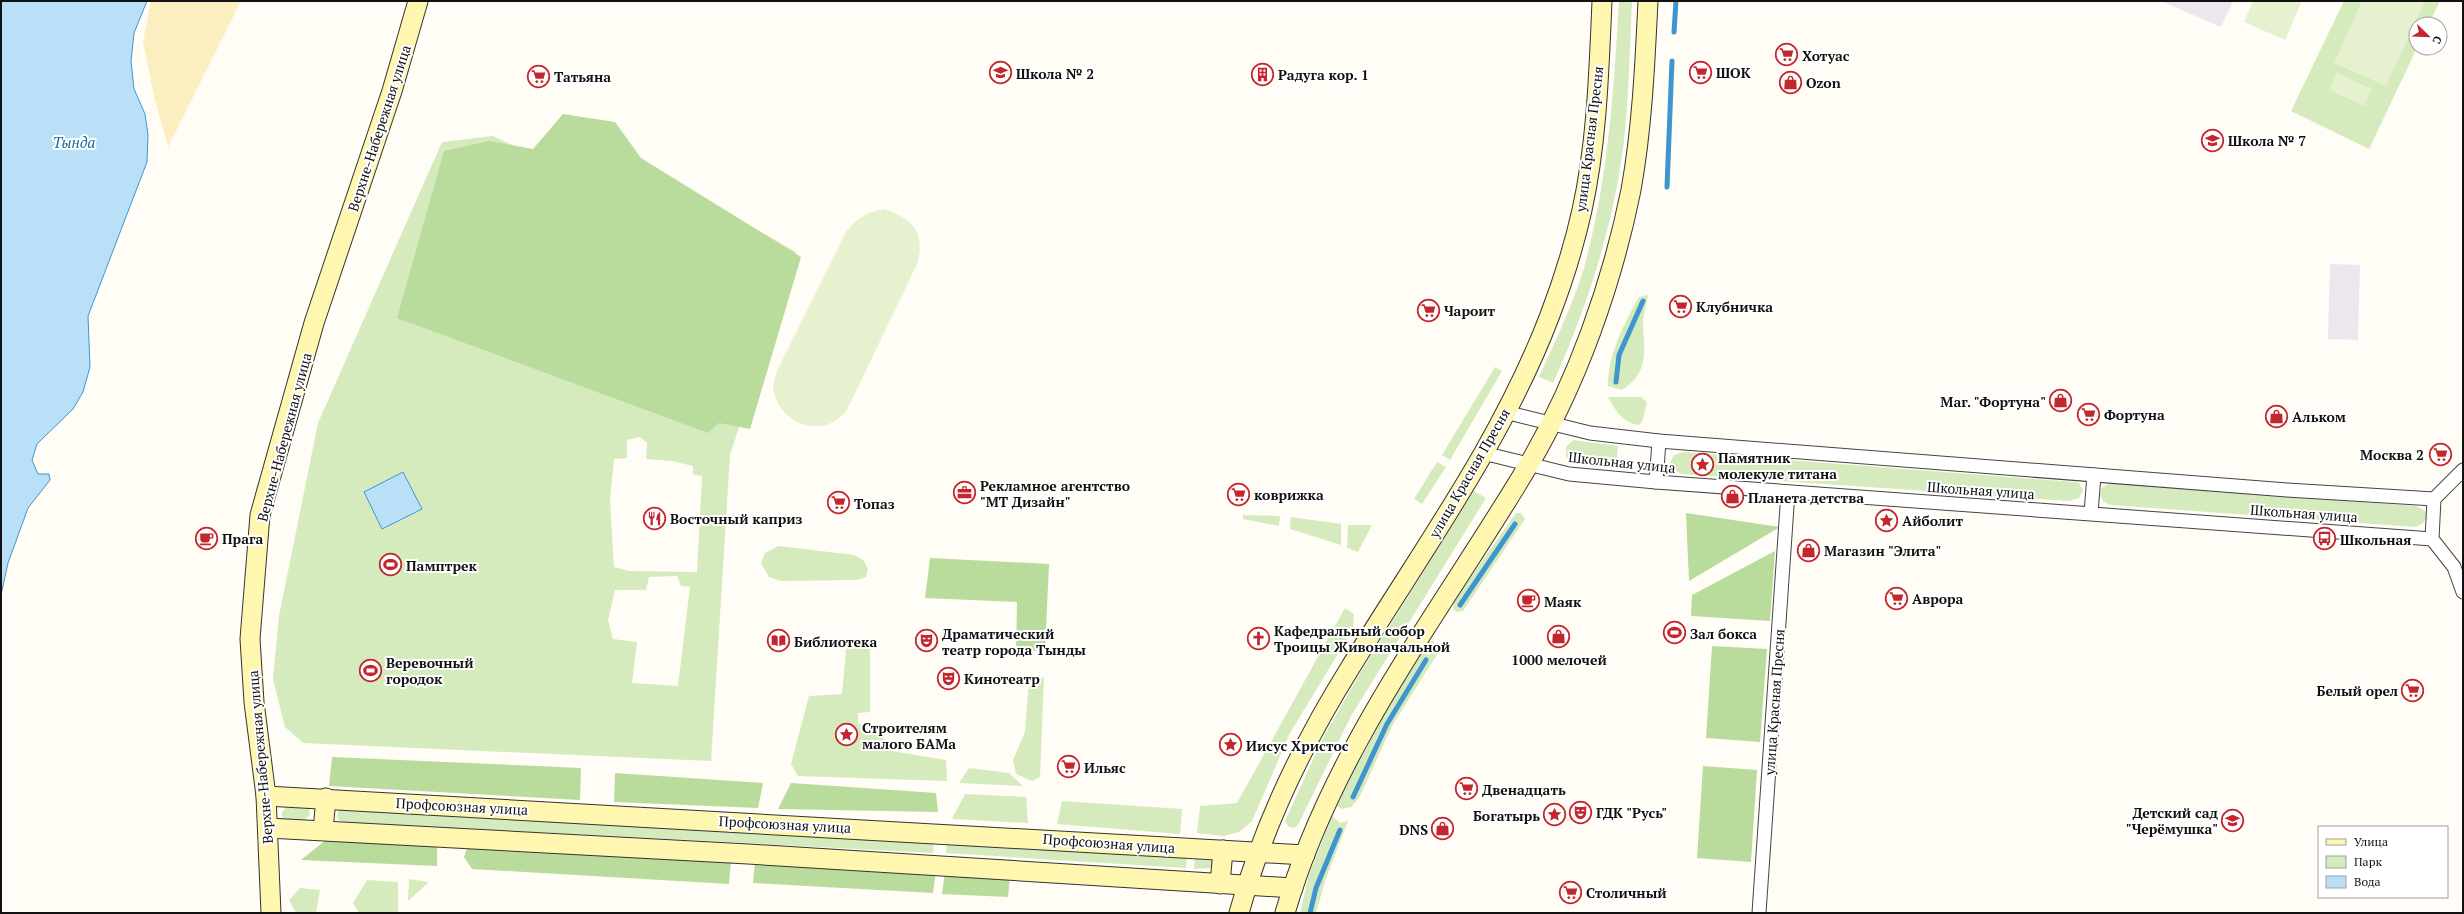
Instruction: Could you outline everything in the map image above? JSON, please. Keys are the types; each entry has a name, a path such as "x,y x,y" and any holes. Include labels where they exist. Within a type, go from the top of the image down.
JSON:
{"street":[{"name":"Верхне-Набережная улица","path":"271,913 266,796 254,702 250,639 260,515 314,323 392,92 418,1"},
{"name":"улица Красная Пресня","path":"1239,913 1246,885 1257,852 1279,799 1322,716 1483,453 1505,412 1549,318 1568,263 1582,209 1593,131 1602,1"},
{"path":"1286,913 1293,888 1325,803 1349,755 1388,689 1529,465 1567,389 1600,309 1623,226 1631,188 1638,134 1648,1"},
{"name":"Школьная улица","path":"1505,412 1590,433 1659,441 2094,475 2434,499"},
{"path":"1656,482 1659,441"},
{"name":"Школьная улица","path":"1483,453 1569,474 1656,482 2091,512 2432,539"},
{"path":"2463,470 2434,499 2432,539 2454,567 2463,592"},
{"path":"2091,512 2094,475"},
{"name":"улица Красная Пресня","path":"1759,913 1780,633 1788,492"},
{"name":"Профсоюзная улица","path":"266,796 326,798 1305,855"},
{"path":"323,830 326,798"},
{"path":"268,828 740,853 1293,888"},
{"path":"1220,884 1223,850"}],"shaded area":[{"path":"2161,1 2233,1 2221,27"},
{"path":"2330,264 2360,265 2358,340 2328,339"}],"green space":[{"path":"1619,1 1632,1 1628,99 1621,164 1608,228 1599,260 1578,322 1553,383 1539,377 1575,296 1592,235 1599,202 1609,135"},
{"path":"2253,1 2302,1 2285,40 2244,22"},
{"path":"2344,1 2440,1 2433,16 2408,16 2408,56 2413,56 2369,149 2291,111"},
{"path":"2362,1 2425,1 2418,16 2408,16 2408,38 2386,86 2334,63"},
{"path":"2337,73 2372,89 2364,106 2329,90"},
{"path":"563,114 615,122 641,158 801,257 750,429 719,423 708,433 397,318 444,151 489,141 533,149"},
{"path":"493,136 534,155 630,157 796,252 730,455 711,761 303,743 285,727 273,679 279,616 318,423 442,142","holes":["640,437 647,443 646,459 672,461 693,466 693,475 702,476 697,572 629,571 614,567 610,500 614,459 627,458 627,440","677,576 681,586 690,587 678,686 632,683 637,642 613,639 608,620 615,590 646,590 649,577"]},
{"path":"884,209 903,217 915,228 920,243 917,264 846,412 833,422 821,426 803,424 794,420 780,407 773,388 776,373 846,232 862,217 872,212"},
{"path":"1648,295 1643,320 1644,352 1641,368 1631,383 1622,390 1608,386 1611,362 1618,340 1639,297"},
{"path":"1495,367 1502,371 1450,460 1442,455"},
{"path":"1608,397 1642,397 1647,403 1642,422 1639,425 1628,422 1620,415"},
{"path":"1573,440 1618,446 1616,467 1570,462 1566,456 1566,447"},
{"path":"1683,452 2074,482 2079,483 2083,490 2079,498 2069,501 1682,474 1671,469 1670,463 1674,455"},
{"path":"1437,462 1446,467 1422,504 1414,499"},
{"path":"2110,483 2416,506 2425,511 2427,517 2423,523 2416,527 2110,505 2103,501 2100,495 2102,488"},
{"path":"1474,491 1486,498 1351,716 1298,825 1294,828 1289,827 1285,821 1323,738 1362,670"},
{"path":"1516,513 1521,513 1525,519 1463,611 1457,612 1453,609 1454,601"},
{"path":"1686,513 1780,527 1689,581"},
{"path":"1243,515 1280,516 1279,526 1243,519"},
{"path":"1291,517 1341,524 1341,545 1290,529"},
{"path":"1348,525 1372,525 1358,552 1347,548"},
{"path":"779,546 854,555 863,560 868,569 866,577 857,580 781,581 769,577 761,563 765,553"},
{"path":"1775,551 1770,621 1691,616 1692,595"},
{"path":"930,558 1049,564 1045,651 1016,650 1017,602 925,598"},
{"path":"1345,608 1354,614 1353,629 1290,733 1252,821 1239,832 1223,836 1197,833 1200,806 1237,803"},
{"path":"847,640 870,646 870,712 858,713 858,724 882,725 886,750 946,760 947,781 798,776 791,764 809,696 842,694"},
{"path":"1433,641 1437,645 1438,653 1393,724 1359,798 1351,807 1342,809 1337,806 1370,733 1426,642"},
{"path":"1712,646 1767,649 1760,742 1706,738"},
{"path":"1044,677 1040,777 1032,781 1016,774 1013,760 1025,732 1029,681"},
{"path":"332,757 581,768 580,800 329,786"},
{"path":"1703,766 1757,770 1751,862 1697,858"},
{"path":"969,768 1009,773 1023,786 959,783"},
{"path":"615,773 763,783 758,808 614,802"},
{"path":"791,783 936,793 938,812 778,809"},
{"path":"965,794 1026,797 1028,823 952,819"},
{"path":"1062,801 1182,809 1180,834 1057,824"},
{"path":"289,805 305,806 309,809 310,815 305,820 287,820 282,817 282,812"},
{"path":"342,809 934,841 933,853 344,822 339,820 337,816 338,812"},
{"path":"1332,816 1340,823 1348,821 1325,881 1316,913 1300,913 1309,875"},
{"path":"327,839 437,844 437,866 301,860"},
{"path":"947,841 1187,856 1186,868 946,853"},
{"path":"468,845 731,860 729,884 472,869 464,857"},
{"path":"1195,856 1214,859 1215,868 1194,869"},
{"path":"755,861 936,871 933,893 753,883"},
{"path":"945,872 1010,876 1008,897 942,894"},
{"path":"409,879 429,882 408,901"},
{"path":"367,880 398,882 398,913 359,913 353,903"},
{"path":"300,888 320,890 316,913 296,913 289,900"}],"sand":[{"path":"151,1 241,1 168,147 154,96 143,42"}],"water":[{"name":"Тында","path":"1,1 147,1 134,33 131,61 134,89 145,114 148,135 147,162 88,316 90,367 83,392 73,409 37,444 32,460 38,474 49,474 50,480 28,508 8,563 1,595"},
{"path":"403,472 422,509 382,529 364,492"}],"waterway":[{"path":"1674,32 1676,1"},
{"path":"1667,187 1672,61"},
{"path":"1616,382 1619,355 1643,301"},
{"path":"1460,605 1515,524"},
{"path":"1353,797 1387,724 1426,660"},
{"path":"1310,913 1316,888 1340,830"}],"place":[{"name":"Хотуас","path":"1787,55"},
{"name":"ШОК","path":"1700,72"},
{"name":"Школа № 2","path":"1001,73"},
{"name":"Радуга кор. 1","path":"1263,74"},
{"name":"Татьяна","path":"538,76"},
{"name":"Ozon","path":"1791,82"},
{"name":"Школа № 7","path":"2212,140"},
{"name":"Клубничка","path":"1680,306"},
{"name":"Чароит","path":"1428,310"},
{"name":"Маг. \"Фортуна\"","path":"2061,401"},
{"name":"Фортуна","path":"2089,414"},
{"name":"Альком","path":"2276,416"},
{"name":"Москва 2","path":"2440,454"},
{"name":"Памятник молекуле титана","path":"1702,465"},
{"name":"Рекламное агентство \"МТ Дизайн\"","path":"965,493"},
{"name":"коврижка","path":"1239,494"},
{"name":"Планета детства","path":"1732,497"},
{"name":"Топаз","path":"839,503"},
{"name":"Восточный каприз","path":"655,518"},
{"name":"Айболит","path":"1886,520"},
{"name":"Прага","path":"206,538"},
{"name":"Школьная","path":"2325,539"},
{"name":"Магазин \"Элита\"","path":"1809,550"},
{"name":"Памптрек","path":"390,565"},
{"name":"Аврора","path":"1896,598"},
{"name":"Маяк","path":"1529,601"},
{"name":"Зал бокса","path":"1674,633"},
{"name":"1000 мелочей","path":"1559,637"},
{"name":"Кафедральный собор Троицы Живоначальной","path":"1258,638"},
{"name":"Библиотека","path":"779,641"},
{"name":"Драматический театр города Тынды","path":"927,641"},
{"name":"Веревочный городок","path":"370,670"},
{"name":"Кинотеатр","path":"948,678"},
{"name":"Белый орел","path":"2413,690"},
{"name":"Строителям малого БАМа","path":"847,735"},
{"name":"Иисус Христос","path":"1231,745"},
{"name":"Ильяс","path":"1069,767"},
{"name":"Двенадцать","path":"1467,789"},
{"name":"ГДК \"Русь\"","path":"1580,812"},
{"name":"Богатырь","path":"1555,815"},
{"name":"Детский сад \"Черёмушка\"","path":"2233,820"},
{"name":"DNS","path":"1443,829"},
{"name":"Столичный","path":"1570,892"}]}
